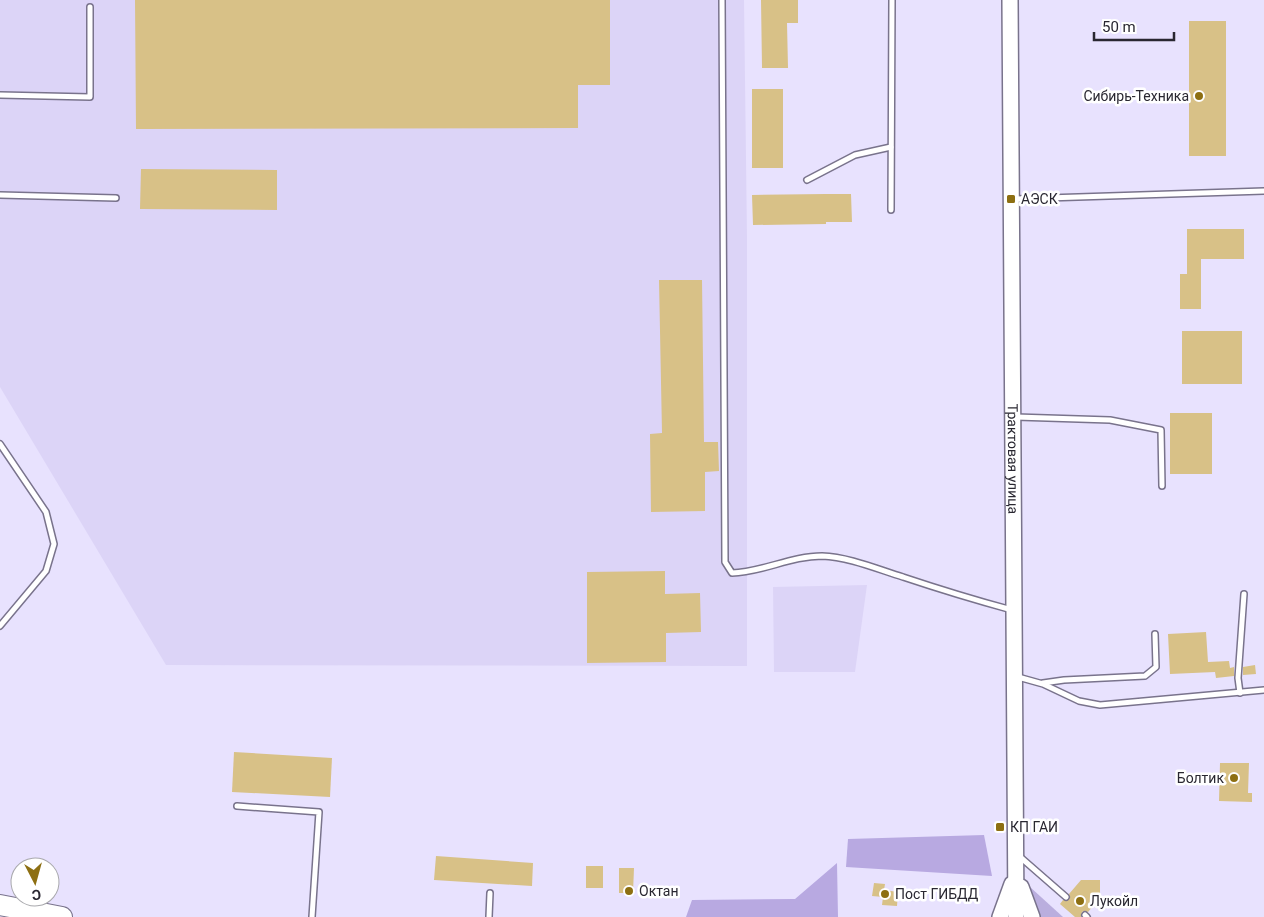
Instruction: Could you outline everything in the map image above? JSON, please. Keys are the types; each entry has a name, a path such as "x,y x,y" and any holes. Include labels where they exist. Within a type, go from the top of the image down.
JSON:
{"highway":[{"path":"0,905 62,917"}],"main road":[{"name":"Трактовая улица","path":"1010,0 1016,917"},
{"path":"1000,917 1016,871"},
{"path":"1016,871 1032,917"}],"lane":[{"path":"722,0 725,562 732,573 747,572 791,560 822,556 853,562 1015,610"},
{"path":"891,210 892,0"},
{"path":"0,95 90,97 90,7"},
{"path":"807,180 855,155 891,147"},
{"path":"1011,199 1264,191"},
{"path":"0,195 116,198"},
{"path":"1013,417 1110,420 1161,430 1162,486"},
{"path":"0,444 46,512 54,544 46,571 0,626"},
{"path":"1240,693 1238,678 1244,594"},
{"path":"1042,684 1064,680 1146,676 1156,667 1155,634"},
{"path":"1015,676 1042,684 1079,701 1100,705 1264,690"},
{"path":"237,806 319,812 312,917"},
{"path":"1016,853 1066,897"},
{"path":"489,917 490,893"}],"shaded area":[{"path":"0,0 744,0 747,237 747,666 166,665 0,387"},
{"path":"867,585 855,672 774,672 773,587"},
{"path":"984,835 992,876 846,867 848,839"},
{"path":"837,863 838,917 686,917 692,900 795,899"},
{"path":"1030,887 1063,917 1040,917 1036,913"}],"building":[{"path":"135,0 610,0 610,85 578,85 578,128 136,129"},
{"path":"761,0 798,0 798,23 787,23 788,68 762,68"},
{"path":"1189,21 1226,21 1226,156 1189,156"},
{"path":"752,89 783,89 783,168 752,168"},
{"path":"141,169 277,170 277,210 140,209"},
{"path":"851,194 852,222 753,225 752,195"},
{"path":"1187,229 1244,229 1244,259 1201,259 1201,309 1180,309 1180,274 1187,274"},
{"path":"659,280 702,280 704,442 718,442 719,471 705,472 705,511 651,512 650,434 662,433"},
{"path":"1182,331 1242,331 1242,384 1182,384"},
{"path":"1170,413 1212,413 1212,474 1170,474"},
{"path":"665,571 665,594 700,593 701,632 666,633 666,662 587,663 587,572"},
{"path":"1206,632 1208,662 1229,661 1230,668 1234,667 1234,676 1216,678 1215,672 1170,674 1168,634"},
{"path":"1255,665 1256,674 1243,675 1243,667"},
{"path":"234,752 332,758 330,797 232,792"},
{"name":"Болтик","path":"1220,763 1249,763 1248,793 1252,793 1252,802 1219,801"},
{"path":"436,856 533,863 532,886 434,880"},
{"path":"586,866 603,866 603,888 586,888"},
{"path":"619,868 634,868 633,893 619,893"},
{"name":"Лукойл","path":"1081,880 1100,880 1100,898 1088,912 1084,911 1081,917 1075,917 1060,904 1063,900 1069,900 1069,894"},
{"name":"Пост ГИБДД","path":"874,883 885,884 884,890 898,892 897,906 882,905 883,897 872,896"}],"place":[{"name":"Сибирь-Техника","path":"1199,96"},
{"name":"АЭСК","path":"1011,199"},
{"name":"Болтик","path":"1234,778"},
{"name":"КП ГАИ","path":"1000,827"},
{"name":"Октан","path":"629,891"},
{"name":"Пост ГИБДД","path":"885,894"},
{"name":"Лукойл","path":"1080,901"}]}
